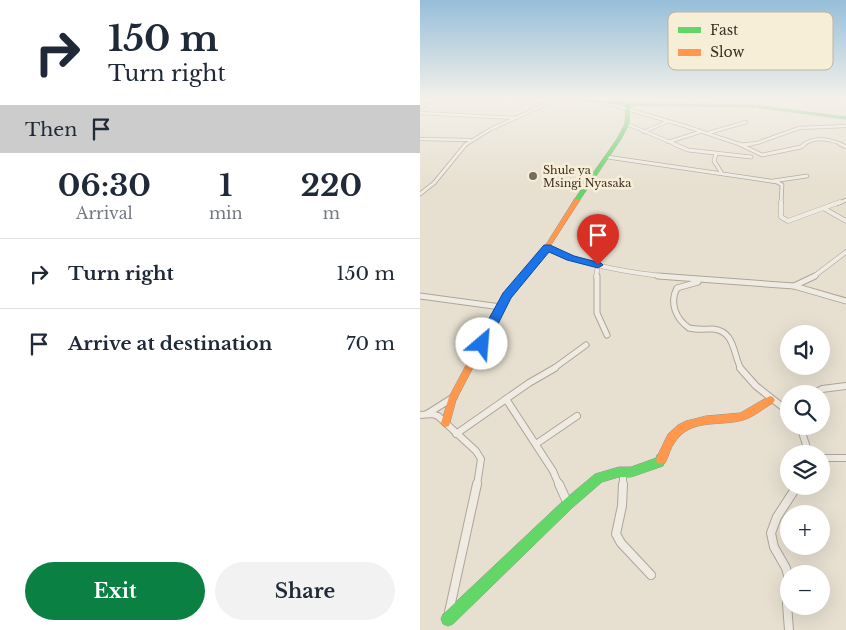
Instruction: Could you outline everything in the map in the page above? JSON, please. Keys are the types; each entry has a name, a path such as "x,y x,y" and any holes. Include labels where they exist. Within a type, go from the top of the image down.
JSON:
{"street":[{"path":"420,194 429,189 470,140 496,127"},
{"path":"446,423 454,397 507,296 547,248 625,127"},
{"path":"634,127 688,150 751,158"},
{"path":"644,132 654,127"},
{"path":"689,127 739,144 764,156 801,147 807,142 820,139 836,142 846,147"},
{"path":"668,142 704,132 720,131 730,127"},
{"path":"739,144 759,143 796,129 813,127"},
{"path":"420,139 470,140"},
{"path":"716,154 714,161 721,172"},
{"path":"607,157 721,172 771,181 782,185 780,209 781,217 784,220 797,219 846,200"},
{"path":"771,181 807,176"},
{"path":"420,188 429,189"},
{"path":"825,209 846,221"},
{"path":"547,248 570,258 598,265 664,277 794,286 846,300"},
{"path":"794,286 810,279 846,252"},
{"path":"598,265 596,280 597,313 607,335"},
{"path":"664,277 678,286 703,280"},
{"path":"678,286 673,304 684,323 690,328 718,330 726,334 734,347 739,367 770,400 780,406"},
{"path":"420,296 501,307"},
{"path":"456,434 542,375 562,364 586,345"},
{"path":"830,388 846,386"},
{"path":"423,415 454,397"},
{"path":"506,400 553,471 568,504"},
{"path":"448,619 568,504 599,478 631,472 660,462 668,443 675,434 695,422 711,418 741,417 770,400"},
{"path":"423,415 438,416 476,451 481,459 481,469 465,535 446,630"},
{"path":"536,444 577,416"},
{"path":"830,458 846,458"},
{"path":"624,472 622,506 616,534 621,543 651,575"},
{"path":"789,630 789,579 786,568 774,547 771,533 777,517 791,495"}],"traffic: fast":[{"path":"577,200 625,127"},
{"path":"448,619 568,504 599,478 619,472 631,472 659,462 661,459"}],"traffic: slow":[{"path":"446,423 452,400 507,296 547,247 577,200"},
{"path":"661,459 674,435 689,424 697,421 744,416 770,400"}],"place":[{"name":"Shule ya Msingi Nyasaka","path":"533,176"}],"route":[{"path":"482,344 507,296 547,248 570,258 598,265"}]}
